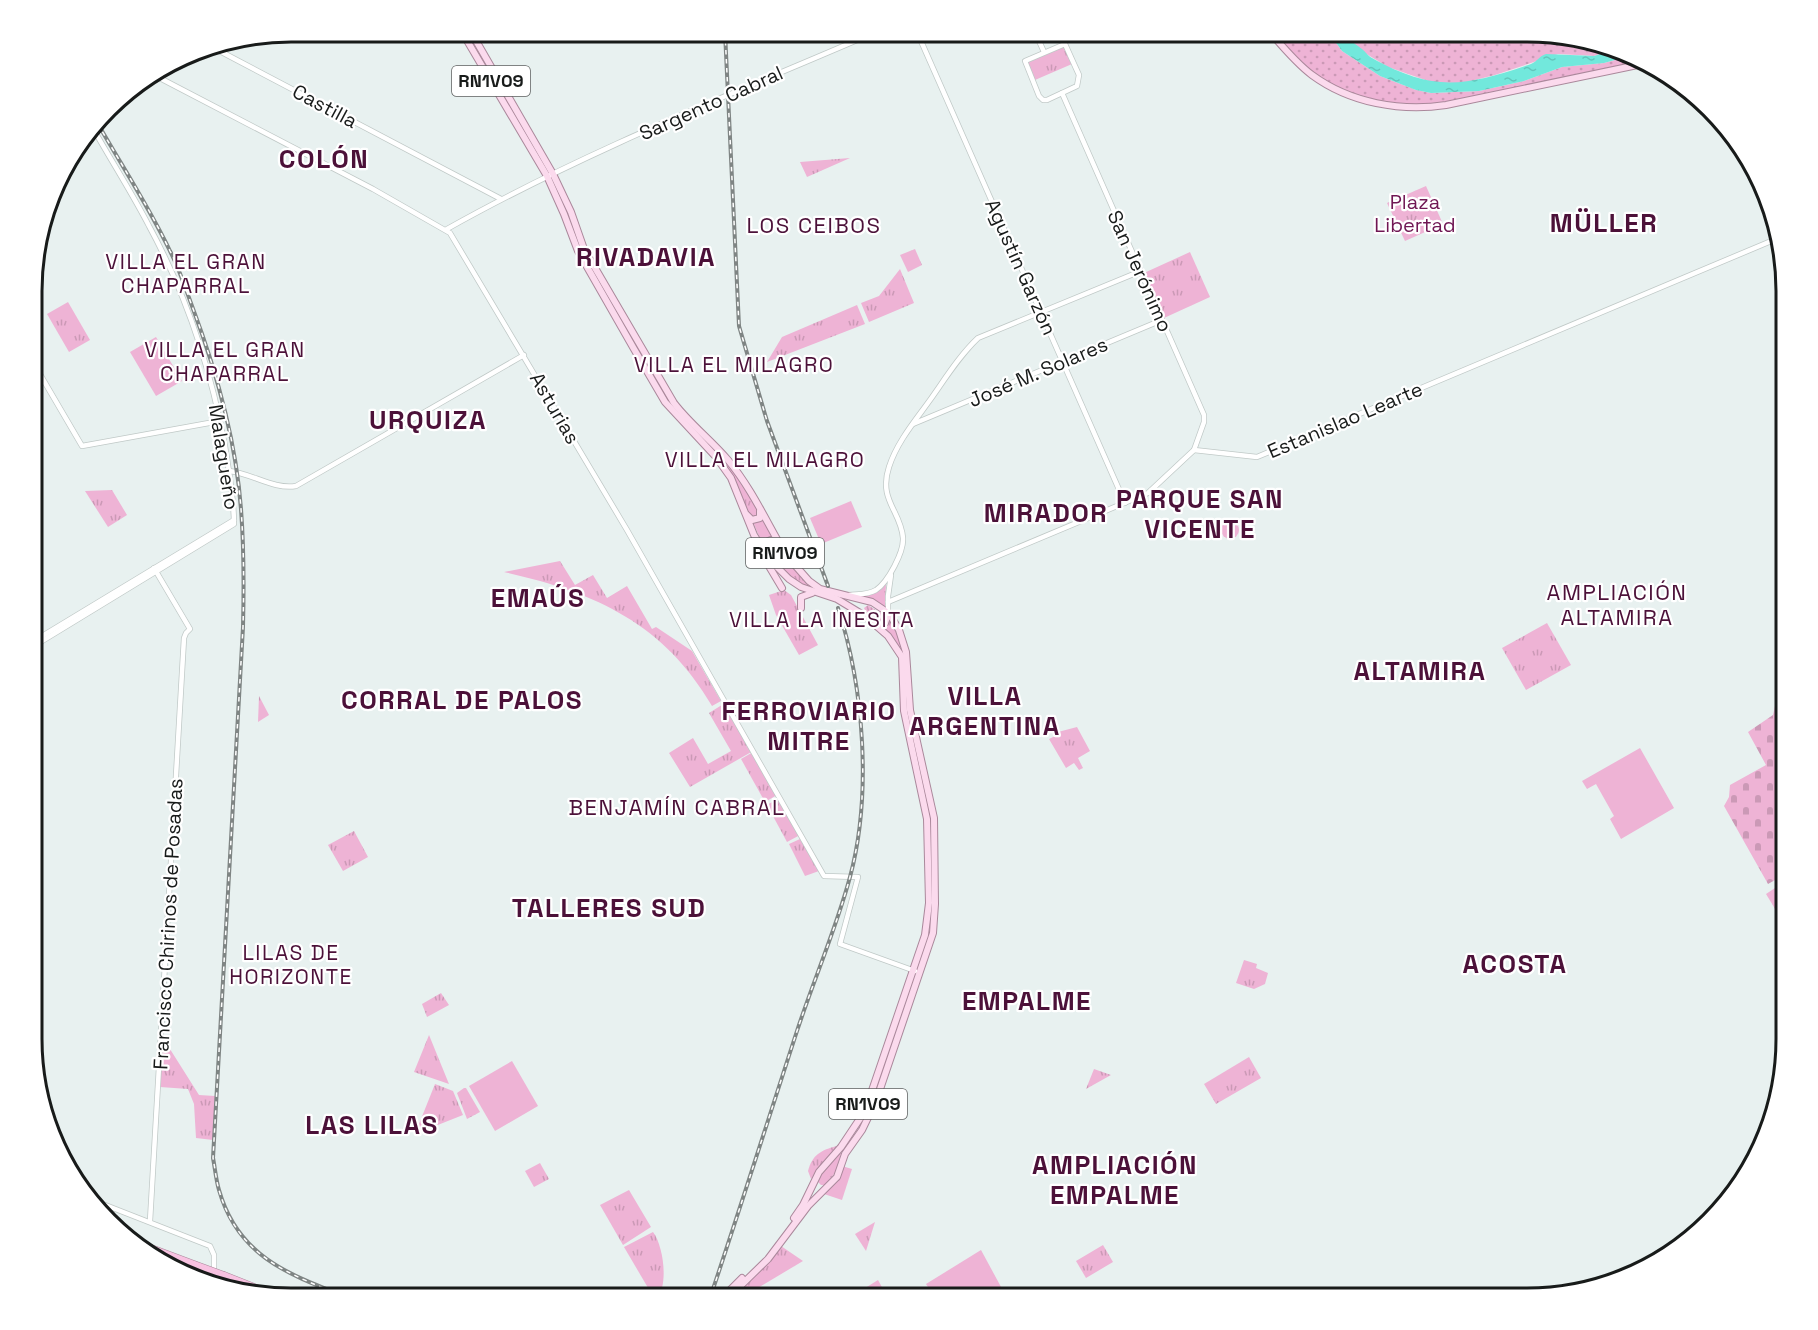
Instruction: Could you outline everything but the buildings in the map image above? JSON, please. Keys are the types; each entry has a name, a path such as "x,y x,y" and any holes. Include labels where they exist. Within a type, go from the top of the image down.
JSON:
{"highway":[{"path":"167,1255 241,1283"}],"main road":[{"name":"RN1V09","path":"468,42 569,207 584,249 677,407 697,433 728,461 759,506 795,567 812,584 824,591 872,602 888,614 899,630 906,652 910,710 934,818 935,920 931,940 865,1111 842,1147 814,1179 803,1205 777,1242 733,1288"},
{"name":"RN1V09","path":"477,42 550,175"},
{"path":"1279,42 1295,61 1319,80 1366,100 1393,106 1424,108 1446,105 1633,66"},
{"name":"RN1V09","path":"707,443 731,478 761,547 778,570 789,579 816,593 837,599 865,616 891,639 902,657 904,711 927,819 929,912 926,935 917,972 876,1101 862,1130 845,1154 837,1177 808,1206 768,1259 738,1288"},
{"path":"745,512 752,520 758,520 761,514 759,506"},
{"path":"780,544 766,540 761,547 765,561 782,588"},
{"path":"801,608 802,596 816,593"},
{"path":"865,616 863,606 872,602"},
{"path":"877,626 885,623 888,614"},
{"path":"814,1179 820,1188 828,1187"}],"street":[{"name":"Sargento Cabral","path":"447,229 501,199 632,137 853,42"},
{"name":"Agustín Garzón","path":"921,42 1125,503"},
{"path":"1040,42 1044,52"},
{"path":"1065,44 1079,75 1076,87 1045,101 1041,99 1024,62 1044,52 1065,44"},
{"name":"Castilla","path":"221,52 501,199"},
{"path":"161,79 447,229"},
{"name":"San Jerónimo","path":"1062,93 1204,418 1194,450"},
{"name":"Malagueño","path":"97,135 149,225 167,262 200,346 220,421 229,473 234,522 155,570"},
{"name":"Asturias","path":"447,229 626,527 824,876 858,877 840,944 917,972"},
{"name":"Estanislao Learte","path":"1194,450 1257,457 1771,241"},
{"path":"846,595 876,590 893,568 903,538 886,491 887,475 893,456 965,351 978,338 1141,271"},
{"name":"José M. Solares","path":"913,424 1162,320"},
{"path":"229,473 240,473 290,487 296,486 524,355"},
{"path":"42,378 82,446 220,421"},
{"path":"888,602 1148,493 1194,450"},
{"path":"888,614 893,568"},
{"path":"42,636 155,570"},
{"path":"42,641 155,570"},
{"name":"Francisco Chirinos de Posadas","path":"150,1221 184,638 190,629 155,570"},
{"path":"106,1205 212,1248 214,1276"}],"green space":[{"path":"1280,42 1334,42 1342,51 1380,76 1416,90 1431,93 1479,91 1524,81 1562,67 1604,63 1618,59 1633,66 1446,105 1379,105 1319,80"},
{"path":"1347,42 1527,42 1559,44 1602,53 1594,56 1558,54 1463,83 1431,82 1388,67"},
{"path":"1064,45 1072,64 1035,80 1027,61"},
{"path":"850,158 807,177 800,162"},
{"name":"Plaza Libertad","path":"1426,186 1443,224 1405,241 1387,203"},
{"path":"915,249 922,265 908,272 900,255"},
{"path":"1190,252 1210,297 1164,318 1144,273"},
{"path":"900,269 914,303 869,322 861,303 879,296"},
{"path":"68,302 90,340 69,352 47,314"},
{"path":"857,305 865,324 767,362 782,337"},
{"path":"156,337 182,381 156,396 130,352"},
{"path":"710,447 745,487 759,515 755,518 750,515"},
{"path":"112,490 127,515 108,527 85,491"},
{"path":"851,501 862,527 821,544 810,518"},
{"path":"763,517 773,538 766,539 762,543 753,522 758,522"},
{"path":"1226,521 1234,521 1239,526 1237,537 1226,539 1221,534 1221,526"},
{"path":"770,541 796,571 818,591 801,584 781,569 765,548 765,544"},
{"path":"560,561 575,585 593,575 607,598 627,586 652,629 656,627 692,651 721,701 712,706 693,677 672,653 649,632 624,615 568,590 504,572"},
{"path":"886,584 885,607 861,597 878,591"},
{"path":"784,590 791,595 818,645 799,655 776,615 769,595"},
{"path":"868,605 885,616 884,621 879,623 866,613 864,608"},
{"path":"890,620 899,636 905,663 899,647 882,627"},
{"path":"1547,623 1571,665 1526,690 1502,648"},
{"path":"259,696 269,715 258,722"},
{"path":"1776,702 1776,880 1768,884 1724,806 1729,797 1730,785 1766,765 1748,732 1773,715"},
{"path":"725,703 753,751 690,787 669,753 693,738 708,764 731,751 709,713"},
{"path":"1077,727 1090,751 1078,758 1083,768 1079,770 1074,763 1066,768 1049,739 1059,734 1058,732"},
{"path":"1640,748 1674,808 1621,839 1610,819 1614,816 1596,784 1587,789 1582,781"},
{"path":"753,752 777,795 765,802 741,759"},
{"path":"779,798 800,835 787,842 767,805"},
{"path":"354,831 368,857 343,871 328,845"},
{"path":"800,839 819,871 805,876 789,844"},
{"path":"1775,888 1776,910 1766,894"},
{"path":"1244,960 1257,964 1256,968 1268,973 1265,984 1254,989 1236,983"},
{"path":"441,993 449,1005 427,1017 422,1004"},
{"path":"429,1035 449,1084 414,1072"},
{"path":"163,1038 199,1095 215,1096 213,1140 196,1138 194,1104 188,1089 160,1087"},
{"path":"1249,1057 1261,1078 1216,1104 1204,1084"},
{"path":"512,1061 538,1106 495,1131 469,1086"},
{"path":"1094,1069 1111,1075 1086,1089"},
{"path":"435,1084 453,1091 463,1115 415,1134"},
{"path":"464,1088 480,1112 467,1119 457,1093"},
{"path":"837,1146 811,1179 808,1171 815,1157 826,1149"},
{"path":"840,1153 835,1173 825,1185 821,1185 818,1182 819,1176"},
{"path":"540,1163 549,1179 534,1187 525,1171"},
{"path":"842,1166 852,1169 842,1200 824,1194"},
{"path":"629,1190 651,1227 623,1245 600,1205"},
{"path":"875,1222 866,1251 855,1234"},
{"path":"653,1232 662,1255 664,1274 662,1288 648,1288 624,1247"},
{"path":"1103,1245 1113,1262 1086,1278 1076,1261"},
{"path":"781,1246 803,1261 758,1288 741,1288"},
{"path":"981,1250 1002,1288 929,1288 926,1284"},
{"path":"878,1280 882,1288 865,1288"}],"water":[{"path":"1334,42 1351,42 1372,58 1414,77 1450,82 1468,81 1508,71 1531,64 1546,54 1594,56 1602,53 1618,59 1604,63 1562,67 1524,81 1479,91 1431,93 1416,90 1380,76 1342,51"}],"railway":[{"path":"725,42 739,326 767,421 828,586"},
{"path":"101,130 173,257 201,330 230,431 241,509 243,627 213,1158 217,1182 228,1213 239,1232 253,1248 287,1271 324,1288"},
{"path":"713,1288 797,1031 838,916 857,845 863,777 862,742 854,672 838,608"}],"district":[{"name":"COLÓN","path":"324,159"},
{"name":"MÜLLER","path":"1604,223"},
{"name":"LOS CEIBOS","path":"814,225"},
{"name":"RIVADAVIA","path":"646,257"},
{"name":"VILLA EL GRAN CHAPARRAL","path":"186,274"},
{"name":"VILLA EL GRAN CHAPARRAL","path":"225,362"},
{"name":"VILLA EL MILAGRO","path":"734,365"},
{"name":"URQUIZA","path":"428,420"},
{"name":"VILLA EL MILAGRO","path":"765,460"},
{"name":"MIRADOR","path":"1046,513"},
{"name":"PARQUE SAN VICENTE","path":"1200,514"},
{"name":"EMAÚS","path":"538,598"},
{"name":"AMPLIACIÓN ALTAMIRA","path":"1617,604"},
{"name":"VILLA LA INESITA","path":"822,620"},
{"name":"ALTAMIRA","path":"1420,671"},
{"name":"CORRAL DE PALOS","path":"462,700"},
{"name":"VILLA ARGENTINA","path":"985,711"},
{"name":"FERROVIARIO MITRE","path":"809,726"},
{"name":"BENJAMÍN CABRAL","path":"677,807"},
{"name":"TALLERES SUD","path":"609,908"},
{"name":"ACOSTA","path":"1515,964"},
{"name":"LILAS DE HORIZONTE","path":"291,965"},
{"name":"EMPALME","path":"1027,1001"},
{"name":"LAS LILAS","path":"372,1125"},
{"name":"AMPLIACIÓN EMPALME","path":"1115,1180"}]}
